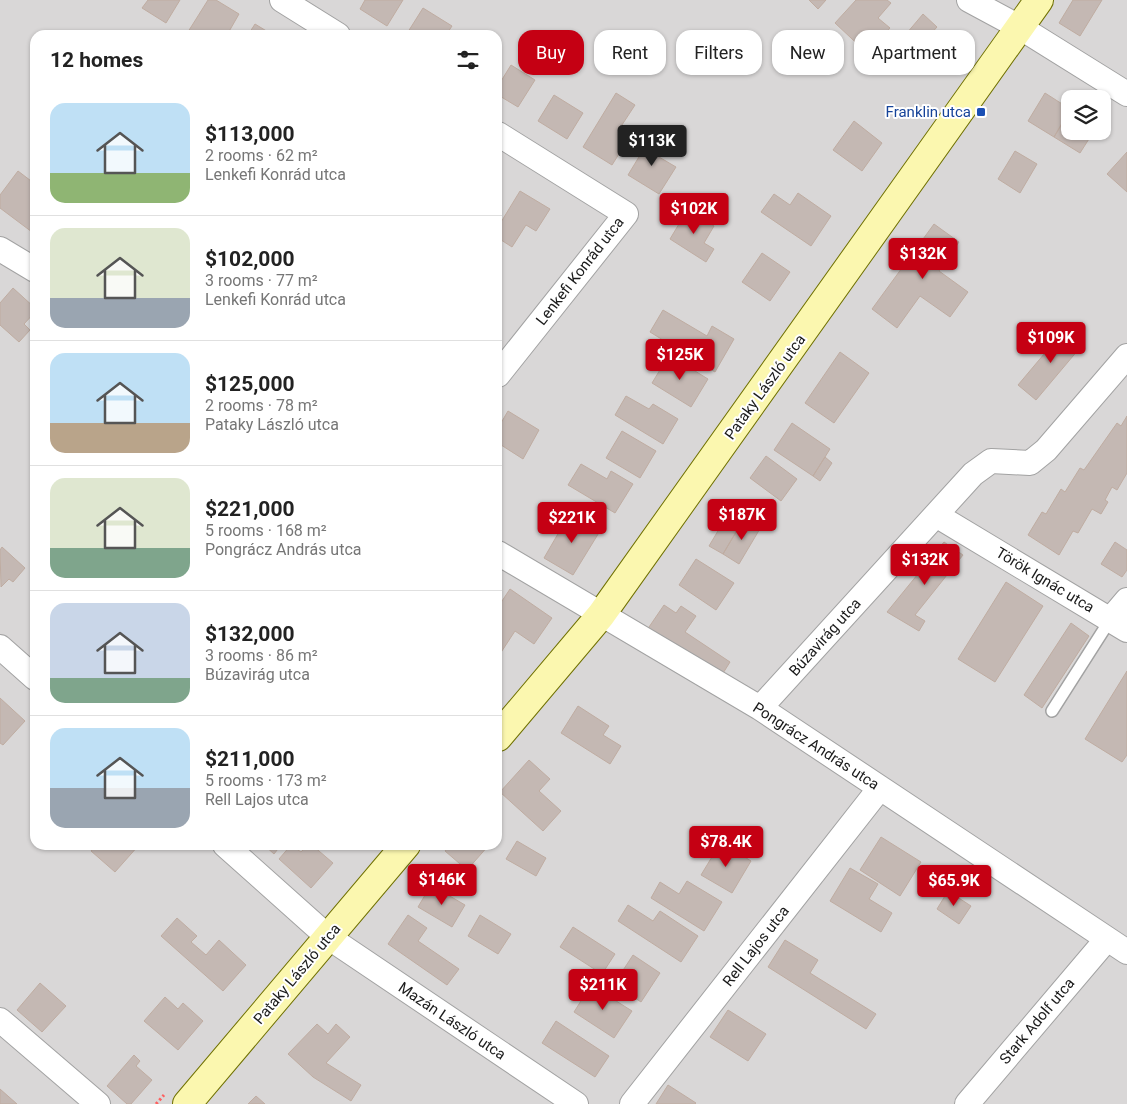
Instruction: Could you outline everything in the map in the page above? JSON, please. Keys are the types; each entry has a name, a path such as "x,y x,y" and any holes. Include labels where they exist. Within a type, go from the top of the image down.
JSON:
{"street":[{"path":"282,0 330,30"},
{"path":"969,0 1020,28 1127,94"},
{"name":"Pataky László utca","path":"502,732 601,615 1039,0"},
{"name":"Lenkefi Konrád utca","path":"502,136 626,214 502,370"},
{"path":"0,249 30,267"},
{"name":"Búzavirág utca","path":"760,708 973,474 991,461 1030,463 1046,450 1127,356"},
{"name":"Török Ignác utca","path":"936,516 1119,625"},
{"name":"Pongrácz András utca","path":"502,554 760,708 1127,952"},
{"path":"1119,625 1127,600"},
{"path":"0,647 30,674"},
{"name":"Rell Lajos utca","path":"632,1104 880,788"},
{"name":"Mazán László utca","path":"231,850 328,937 576,1104"},
{"name":"Pataky László utca","path":"187,1104 402,850"},
{"name":"Stark Adolf utca","path":"967,1104 1107,938"},
{"path":"0,1020 98,1104"}],"lane":[{"path":"1052,711 1119,625"}],"shaded area":[{"path":"0,0 1127,0 1127,1104 0,1104"}],"building":[{"path":"148,0 180,0 166,23 142,8"},
{"path":"208,0 216,0 239,14 230,30 189,30"},
{"path":"365,0 403,0 387,26 360,9"},
{"path":"809,0 826,0 818,9"},
{"path":"856,0 887,0 891,3 878,18 890,28 888,30 854,30 854,41 835,23"},
{"path":"1073,0 1102,0 1080,36 1059,23"},
{"path":"423,8 452,26 449,30 409,30"},
{"path":"923,14 937,27 934,30 909,30"},
{"path":"255,24 265,30 251,30"},
{"path":"511,65 518,69 518,75 527,75 535,80 518,107 502,97 502,80"},
{"path":"616,93 635,105 618,131 629,138 612,165 583,147"},
{"path":"1045,93 1061,103 1061,125 1054,137 1028,121"},
{"path":"554,95 583,113 567,139 538,121"},
{"path":"854,121 882,143 862,171 833,150"},
{"path":"1061,126 1061,140 1088,140 1080,153 1054,137"},
{"path":"651,137 666,146 659,157 676,167 659,194 628,175"},
{"path":"1015,151 1037,164 1020,193 998,179"},
{"path":"1127,152 1127,192 1107,174"},
{"path":"18,171 30,180 30,230 0,208 0,195"},
{"path":"520,191 550,209 536,231 526,225 512,247 502,241 502,220"},
{"path":"798,193 831,216 811,246 761,212 774,194 790,205"},
{"path":"688,209 714,226 704,243 714,249 706,262 670,239"},
{"path":"934,224 959,242 939,271 968,292 950,317 920,296 897,328 872,309"},
{"path":"762,253 790,272 770,301 742,282"},
{"path":"13,288 30,303 30,317 24,324 30,330 19,342 0,325 0,303"},
{"path":"663,310 707,336 712,326 734,339 715,372 650,332"},
{"path":"1066,328 1084,343 1036,400 1018,385"},
{"path":"840,352 869,373 834,423 805,403"},
{"path":"669,355 708,379 691,407 652,383"},
{"path":"626,396 649,409 653,404 678,419 663,444 615,415"},
{"path":"508,411 539,430 523,459 502,446 502,421"},
{"path":"1127,416 1127,473 1117,490 1112,487 1105,500 1108,502 1101,514 1092,509 1078,533 1073,531 1059,555 1028,535 1042,512 1046,514 1061,489 1065,492 1080,468 1084,470 1117,423 1121,426"},
{"path":"792,423 830,449 813,476 774,450"},
{"path":"622,431 656,451 640,478 606,458"},
{"path":"766,456 797,479 781,501 750,478"},
{"path":"825,457 832,463 820,481 813,476"},
{"path":"581,464 607,479 611,471 633,484 615,513 568,485"},
{"path":"570,513 600,531 573,575 544,558"},
{"path":"728,514 742,522 723,554 709,546"},
{"path":"745,517 761,527 739,564 723,554"},
{"path":"944,542 963,555 915,615 925,621 919,631 887,612"},
{"path":"1115,542 1127,550 1127,570 1122,577 1101,564"},
{"path":"2,547 25,568 13,582 9,579 1,587 0,550"},
{"path":"696,559 734,583 716,610 679,585"},
{"path":"1006,582 1043,606 995,682 958,659"},
{"path":"510,589 552,618 534,644 515,631 502,651 502,601"},
{"path":"664,605 676,613 681,606 696,616 685,632 730,662 720,678 647,630"},
{"path":"1071,623 1089,636 1042,708 1024,695"},
{"path":"1127,671 1127,755 1122,762 1085,739"},
{"path":"0,698 25,721 3,745 0,743"},
{"path":"578,706 609,726 603,735 621,746 610,764 561,733"},
{"path":"529,760 550,779 539,791 561,811 543,831 502,794 502,790"},
{"path":"881,837 921,862 900,896 860,870"},
{"path":"517,841 546,858 536,876 506,859"},
{"path":"721,842 751,861 732,893 701,875"},
{"path":"92,850 135,850 115,872"},
{"path":"287,850 298,850 301,852 303,850 318,850 333,863 311,888 279,859"},
{"path":"446,850 485,850 467,870"},
{"path":"850,868 878,884 869,899 892,913 881,932 830,901"},
{"path":"687,881 722,902 704,931 651,898 660,882 679,894"},
{"path":"431,885 465,905 452,927 418,907"},
{"path":"948,891 971,906 959,924 937,909"},
{"path":"628,905 653,921 660,911 698,936 681,962 618,921"},
{"path":"408,915 427,928 418,941 459,969 447,985 388,944"},
{"path":"480,915 511,934 498,954 468,936"},
{"path":"177,918 197,936 191,942 206,955 219,940 246,965 223,991 161,936"},
{"path":"573,927 615,954 602,974 560,947"},
{"path":"785,940 818,960 810,973 876,1014 866,1029 768,967"},
{"path":"633,955 660,973 641,1002 614,984"},
{"path":"40,983 66,1006 42,1032 17,1010"},
{"path":"591,985 632,1011 614,1038 574,1012"},
{"path":"165,997 178,1009 183,1003 203,1021 178,1050 144,1021"},
{"path":"728,1010 766,1034 748,1061 710,1037"},
{"path":"556,1021 609,1056 595,1077 542,1043"},
{"path":"317,1024 328,1034 336,1024 350,1037 326,1063 361,1085 351,1101 313,1077 288,1054"},
{"path":"134,1055 140,1061 136,1066 152,1080 131,1104 127,1104 107,1086"},
{"path":"668,1085 696,1103 656,1104"},
{"path":"0,1089 17,1104 0,1104"},
{"path":"256,1096 265,1104 248,1104"}],"place":[{"name":"Franklin utca","path":"981,112"}]}
